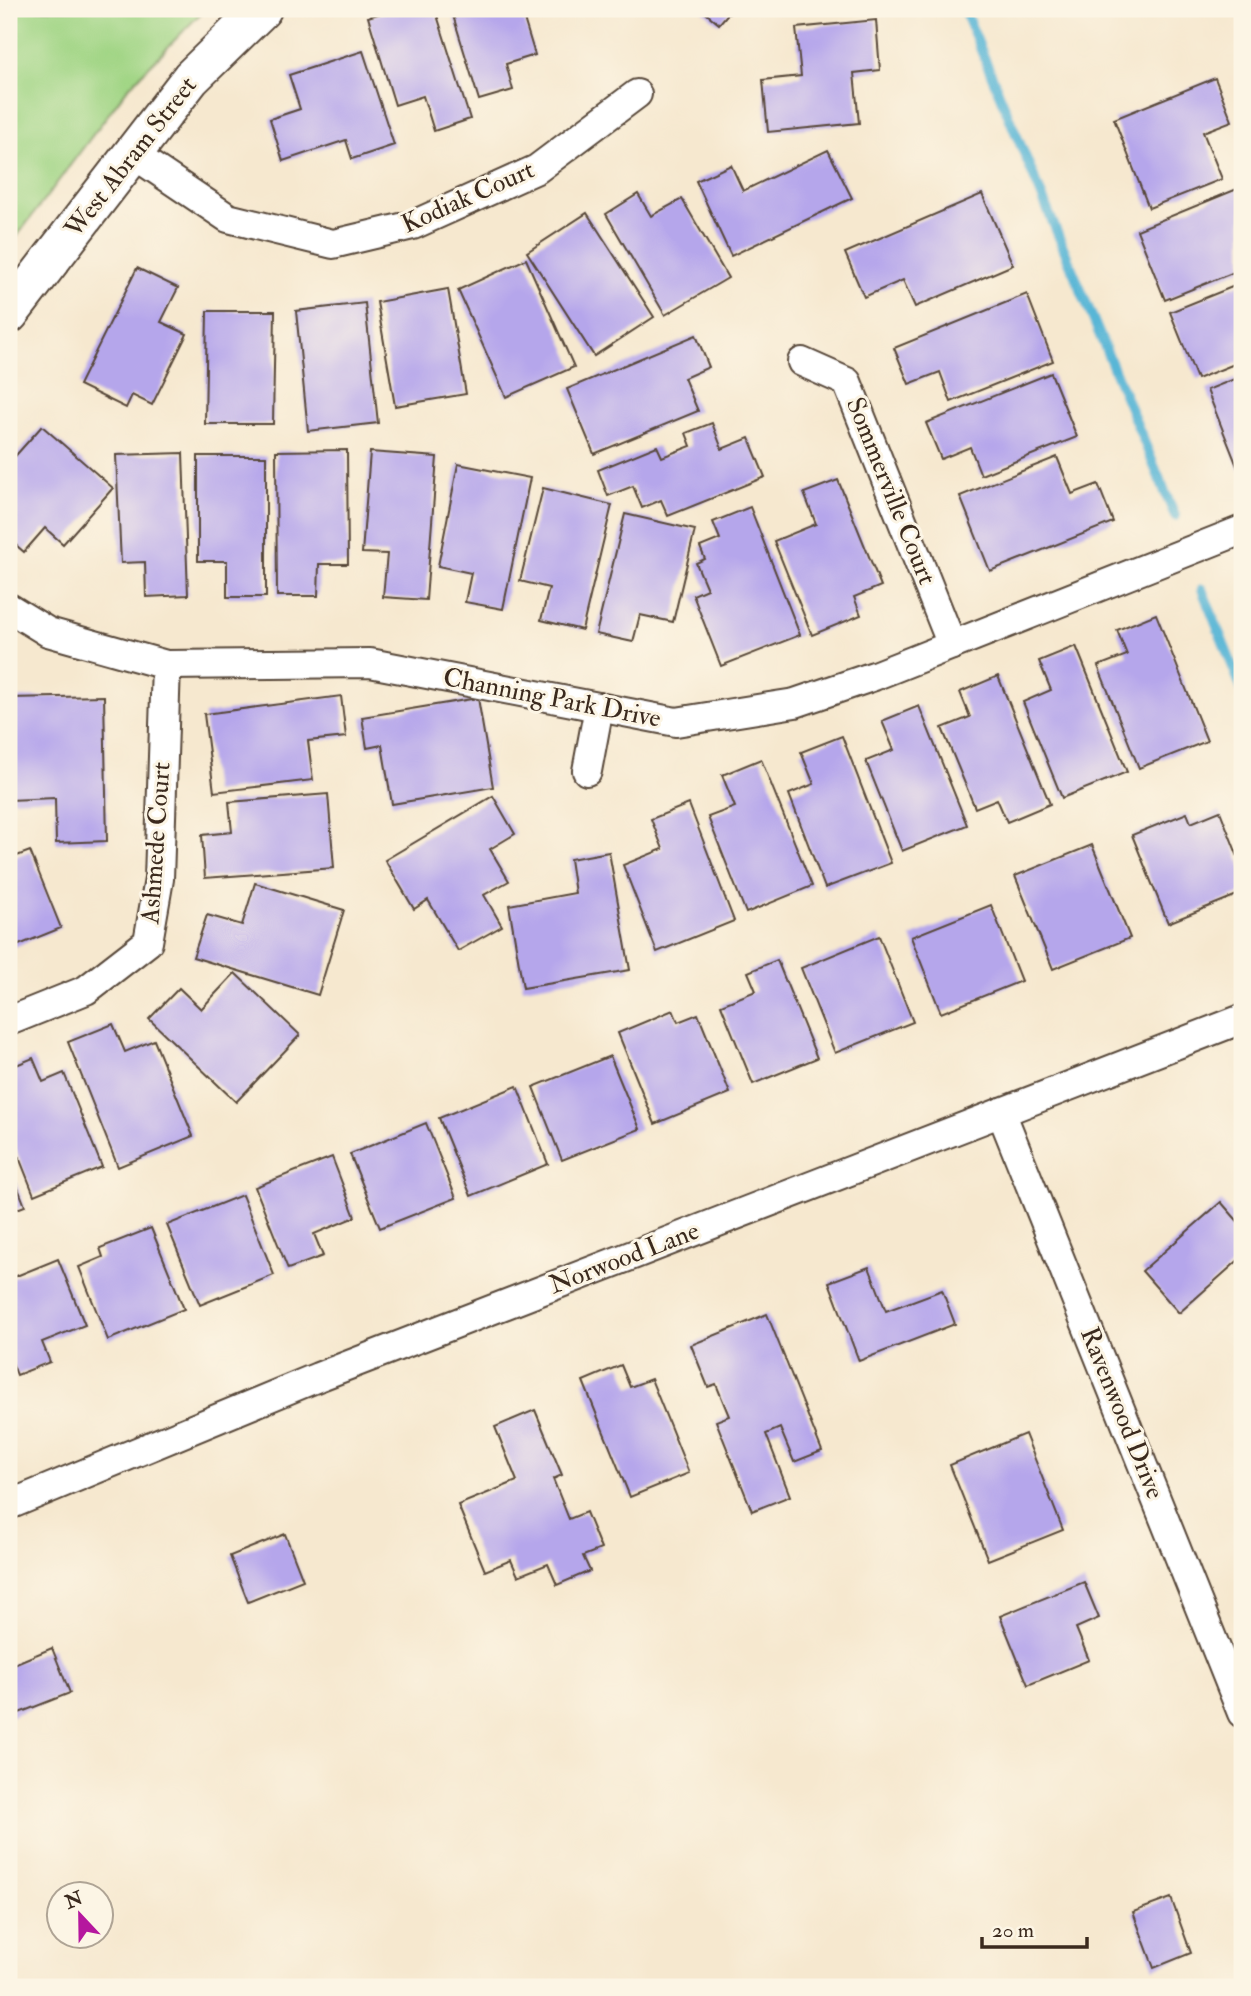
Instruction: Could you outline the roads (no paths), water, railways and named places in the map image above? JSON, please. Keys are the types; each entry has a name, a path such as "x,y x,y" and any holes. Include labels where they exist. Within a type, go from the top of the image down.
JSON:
{"main road":[{"name":"West Abram Street","path":"9,314 191,78 262,9"}],"street":[{"name":"Kodiak Court","path":"133,154 228,218 333,244 413,225 537,169 637,94"},
{"name":"Sommerville Court","path":"802,362 847,382 952,645"},
{"name":"Channing Park Drive","path":"9,608 48,632 166,665 370,663 676,722 795,703 952,645 1242,530"},
{"name":"Ashmede Court","path":"9,1021 86,990 148,942 159,879 166,665"},
{"path":"587,771 599,707"},
{"name":"Norwood Lane","path":"9,1505 318,1377 1242,1019"},
{"name":"Ravenwood Drive","path":"1001,1112 1242,1713"}],"waterway":[{"path":"964,9 1175,516"},
{"path":"1202,589 1242,690"}]}
